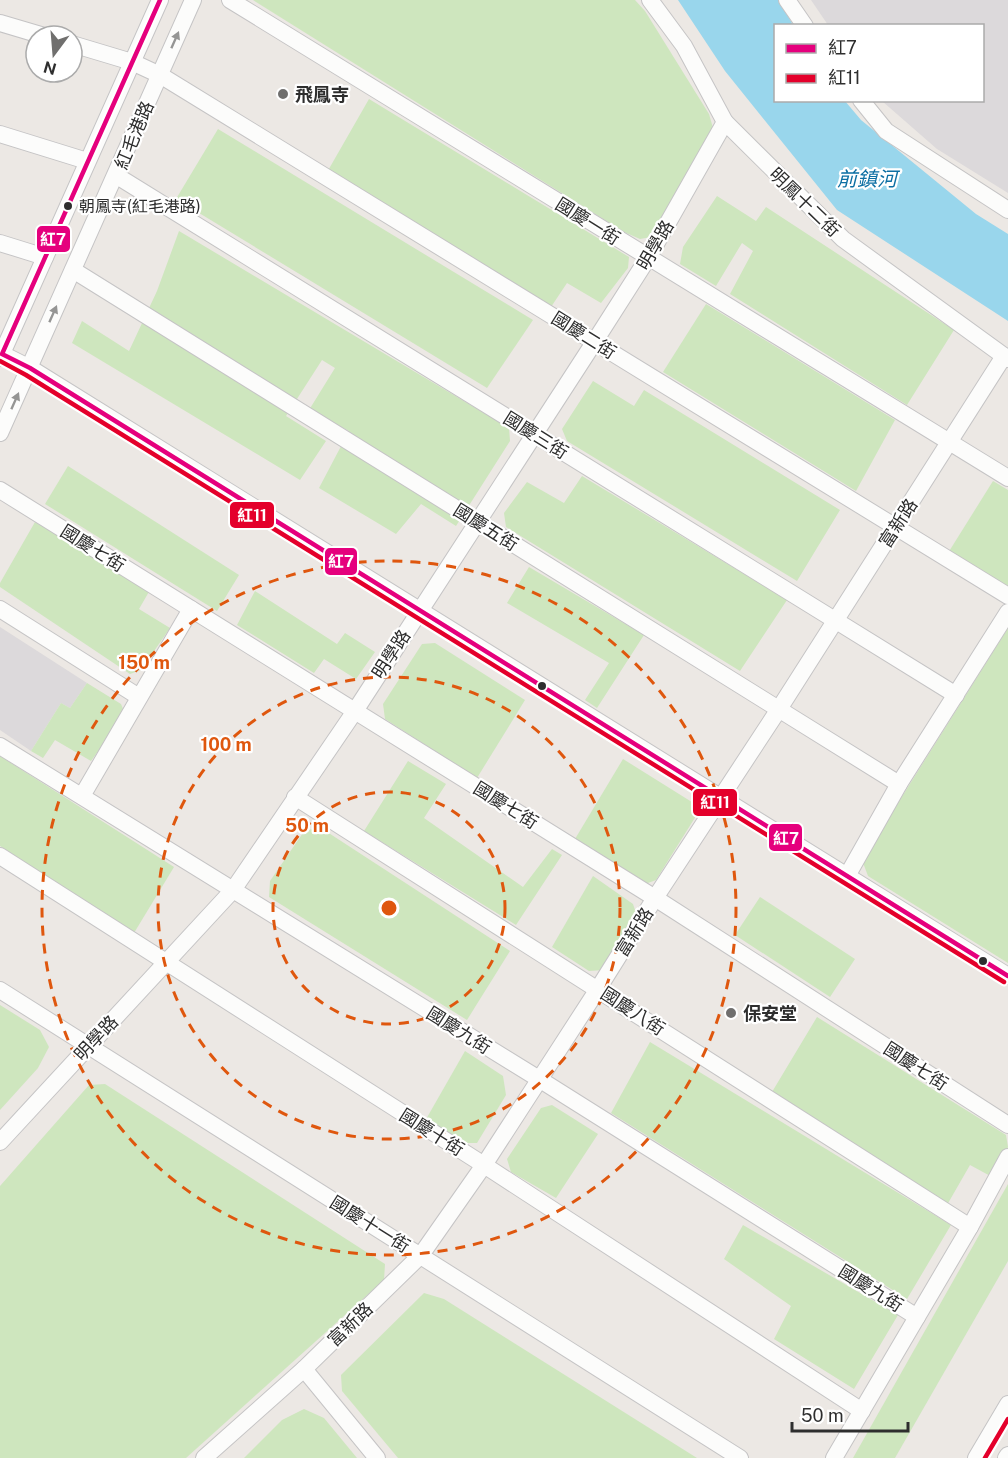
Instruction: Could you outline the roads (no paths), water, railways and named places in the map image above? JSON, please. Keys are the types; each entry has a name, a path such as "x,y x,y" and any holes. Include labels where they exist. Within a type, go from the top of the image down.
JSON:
{"street":[{"name":"紅毛港路","path":"1,355 160,0"},
{"name":"紅毛港路","path":"0,433 194,0"},
{"name":"國慶一街","path":"230,0 1008,478"},
{"name":"明鳳十二街","path":"650,0 684,46 724,123 843,238 1006,358"},
{"path":"787,0 804,24"},
{"path":"0,23 24,30"},
{"name":"國慶二街","path":"84,48 132,62 159,75 596,341 1008,596"},
{"path":"863,102 886,131 1008,210"},
{"name":"明學路","path":"0,1142 233,890 354,711 596,341 648,258 724,123"},
{"path":"0,134 87,160"},
{"name":"國慶三街","path":"117,176 956,695"},
{"path":"0,243 45,257"},
{"name":"國慶五街","path":"73,270 899,784"},
{"path":"1,355 30,368 1008,976"},
{"name":"富新路","path":"204,1458 304,1369 420,1255 484,1164 1006,358"},
{"name":"國慶七街","path":"0,490 655,898 1008,1125"},
{"path":"0,609 139,696"},
{"path":"82,796 191,609"},
{"path":"847,876 899,784 1008,612"},
{"name":"國慶九街","path":"0,746 539,1079 917,1317"},
{"name":"國慶八街","path":"295,797 970,1227"},
{"name":"國慶十街","path":"0,856 484,1164 862,1411"},
{"name":"國慶十一街","path":"0,990 740,1458"},
{"path":"834,1458 970,1227 1008,1157"},
{"path":"304,1369 377,1458"},
{"path":"976,1458 1008,1404"}],"water":[{"name":"前鎮河","path":"678,0 779,0 792,24 774,24 774,102 846,102 861,120 976,214 1008,234 1008,321 837,210 725,71"}],"place":[{"name":"飛鳳寺","path":"283,94"},
{"name":"朝鳳寺(紅毛港路)","path":"68,206"},
{"name":"保安堂","path":"731,1013"}]}
